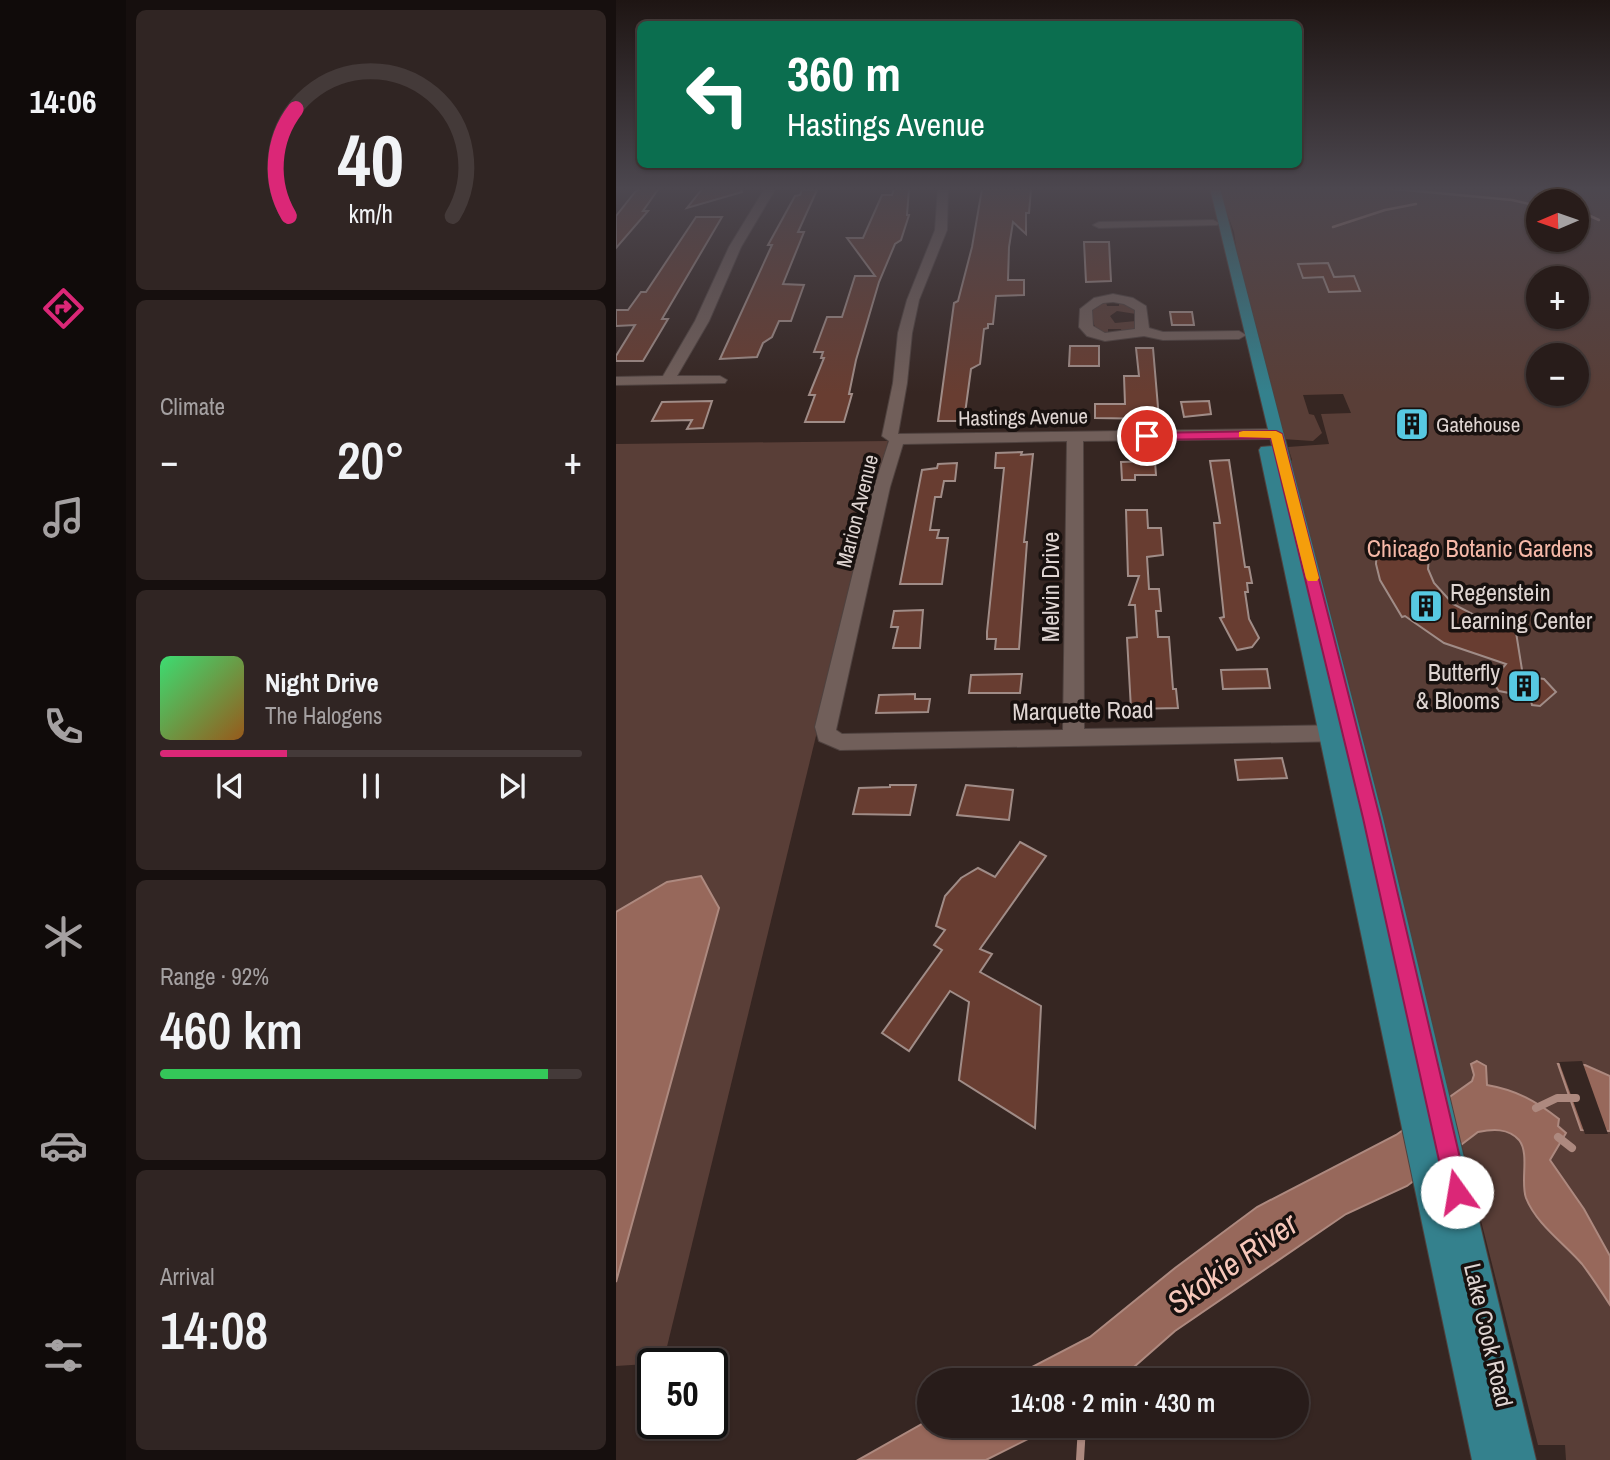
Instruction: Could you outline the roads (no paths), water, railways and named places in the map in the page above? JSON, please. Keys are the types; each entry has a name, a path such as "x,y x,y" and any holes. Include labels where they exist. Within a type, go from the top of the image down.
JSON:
{"main road":[{"name":"Lake Cook Road","path":"1221,256 1239,334 1270,434"},
{"name":"Lake Cook Road","path":"1230,256 1450,1220 1490,1460"},
{"name":"Lake Cook Road","path":"1450,1220 1518,1460"}],"street":[{"path":"668,380 702,321 731,256"},
{"name":"Marion Avenue","path":"825,727 882,487 897,439 890,436 900,383 905,333 913,300 931,256"},
{"path":"1142,331 1162,336 1239,334"},
{"path":"616,381 720,380"},
{"name":"Hastings Avenue","path":"897,439 1270,434"},
{"name":"Melvin Drive","path":"1073,736 1075,438"},
{"name":"Marquette Road","path":"825,727 830,739 840,741 1340,734"}],"water":[{"path":"701,876 719,908 616,1282 616,912 667,882"},
{"name":"Skokie River","path":"1477,1061 1486,1066 1487,1085 1525,1097 1559,1119 1558,1126 1566,1133 1550,1160 1584,1209 1610,1256 1610,1305 1582,1264 1544,1225 1526,1198 1524,1153 1519,1140 1505,1131 1484,1131 1478,1132 1407,1186 1346,1214 1175,1331 1133,1368 1030,1368 1090,1337 1175,1268 1257,1207 1396,1135 1472,1081 1474,1075 1471,1064"},
{"path":"1558,1064 1585,1065 1610,1076 1610,1131 1581,1130"},
{"path":"917,1427 917,1438 1030,1438 986,1460 858,1460"}],"waterway":[{"path":"1536,1108 1557,1098 1576,1098"},
{"path":"1558,1137 1572,1148"},
{"path":"1080,1460 1081,1438"}],"place":[{"name":"Gatehouse","path":"1412,424"},
{"name":"Regenstein Learning Center","path":"1426,606"},
{"name":"Butterfly & Blooms","path":"1524,686"}],"park label":[{"name":"Chicago Botanic Gardens","path":"1480,548"}]}
